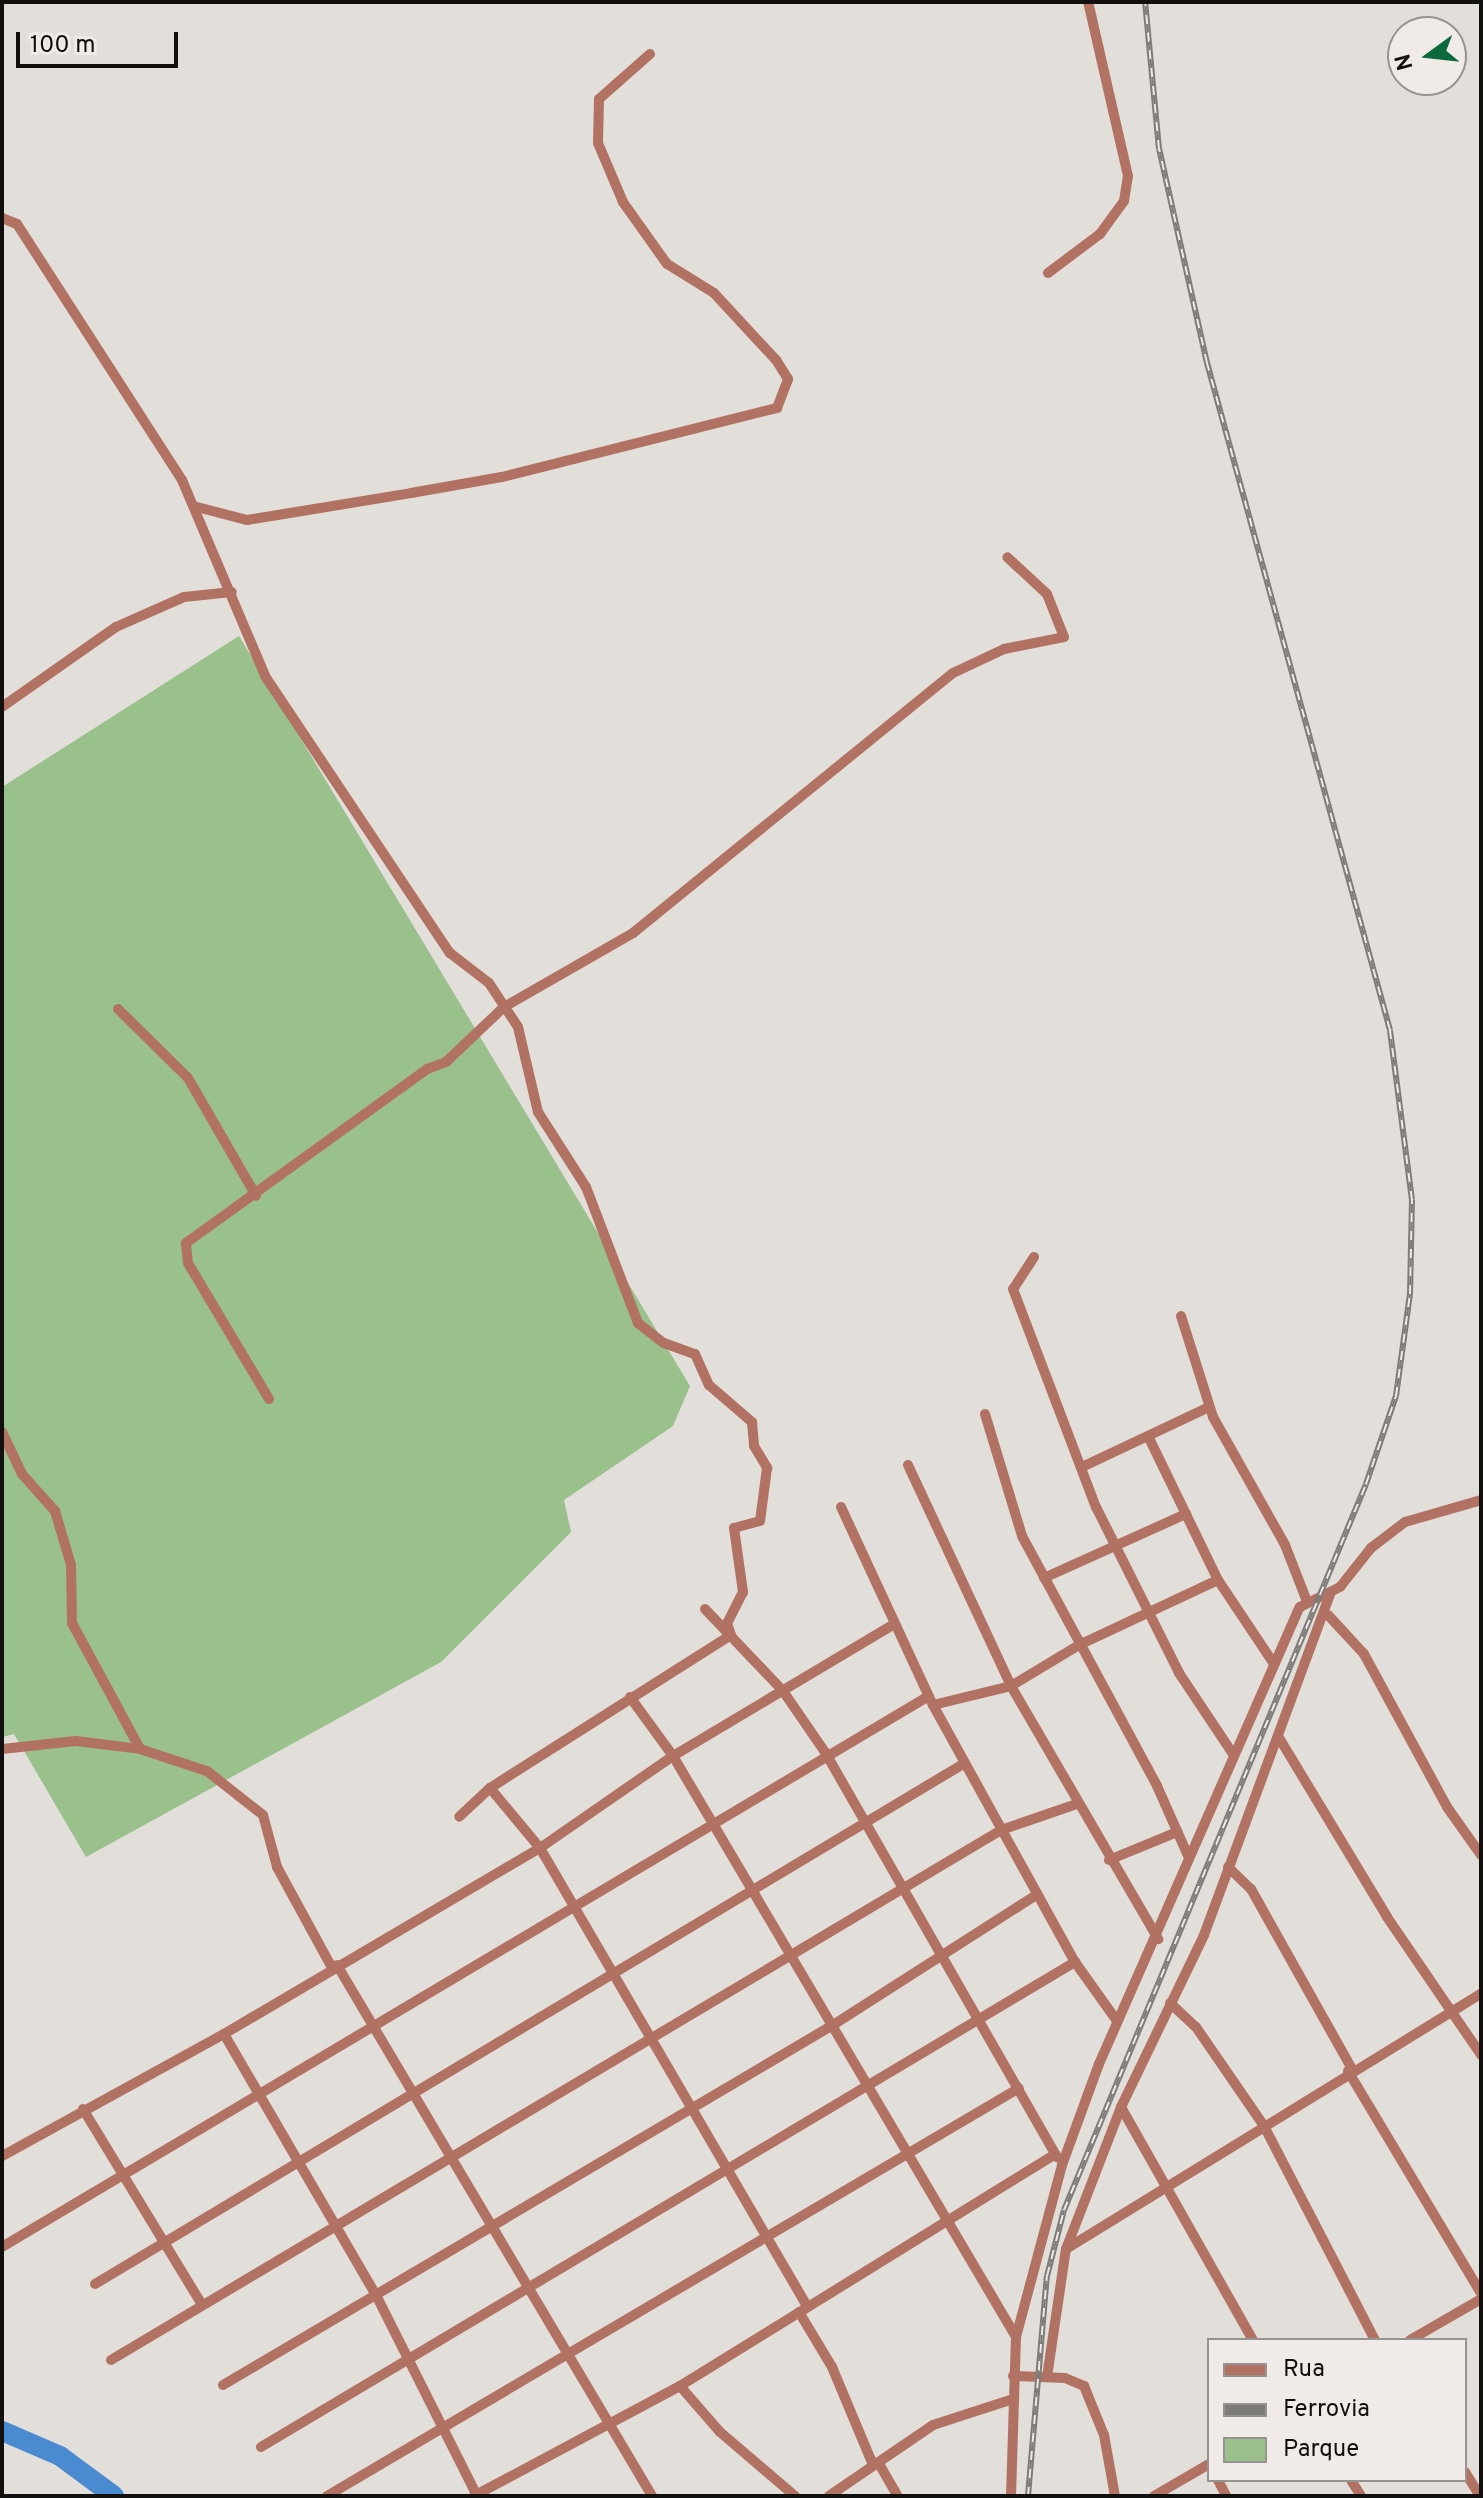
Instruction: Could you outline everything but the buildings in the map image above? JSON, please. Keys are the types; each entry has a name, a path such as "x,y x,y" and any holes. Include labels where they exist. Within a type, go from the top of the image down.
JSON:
{"street":[{"path":"1048,273 1100,234 1124,201 1128,176 1088,2"},
{"path":"197,507 247,520 395,496 502,477 777,408 788,379 776,360 714,293 667,264 623,202 598,143 599,99 650,54"},
{"path":"2,218 17,224 40,258 197,507 265,676 450,953 489,983 504,1007 528,1057 538,1112 586,1187 638,1323 664,1343 695,1354 709,1385 755,1430 754,1446 767,1468 767,1507 760,1521 734,1528 743,1592 727,1623 731,1635"},
{"path":"269,1399 184,1256 186,1243 256,1196 427,1069 446,1062 504,1007 633,933 953,673 1004,649 1064,637 1047,594 1007,557"},
{"path":"2,707 116,627 184,597 232,592"},
{"path":"118,1009 188,1078 256,1196"},
{"path":"1034,1257 1013,1289 1113,1545 1147,1612 1233,1754"},
{"path":"1011,2496 1010,2400 1016,2337 1062,2165 1117,2021 1158,1939 1233,1754 1306,1599 1285,1545 1209,1407 1181,1316"},
{"path":"1082,1467 1209,1407"},
{"path":"985,1414 1003,1488 1044,1578 1189,1858"},
{"path":"2,1432 22,1474 55,1511 71,1565 72,1623 140,1749"},
{"path":"1149,1438 1218,1580 1274,1664"},
{"path":"908,1465 1011,1686 1109,1860 1158,1939"},
{"path":"1306,1599 1331,1592 1405,1522 1481,1500"},
{"path":"841,1507 893,1625 931,1700 1036,1895 1075,1962 1117,2021"},
{"path":"1044,1578 1186,1514"},
{"path":"2,2247 260,2098 377,2025 576,1909 825,1752 931,1700 1011,1686 1079,1645 1218,1580"},
{"path":"1047,2377 1066,2249 1121,2107 1170,2003 1228,1867 1328,1615 1331,1592"},
{"path":"705,1609 783,1691 825,1752 907,1887 1062,2165"},
{"path":"1328,1615 1364,1654 1447,1807 1481,1855"},
{"path":"2,2156 224,2034 540,1848 673,1756 893,1625"},
{"path":"459,1817 490,1788 731,1635"},
{"path":"630,1697 673,1756 1016,2337"},
{"path":"1278,1736 1387,1917 1454,2010 1481,2055"},
{"path":"2,1749 55,1739 140,1749 207,1771 263,1815 277,1867 335,1967 377,2025 525,2287 652,2496"},
{"path":"95,2284 965,1763"},
{"path":"490,1788 540,1848 650,2042 765,2233 876,2463 898,2496"},
{"path":"111,2360 336,2224 793,1957 1001,1830 1077,1804"},
{"path":"1109,1860 1177,1832"},
{"path":"1228,1867 1251,1889 1350,2070 1481,2293"},
{"path":"223,2385 489,2222 833,2025 1036,1895"},
{"path":"261,2447 1075,1962"},
{"path":"1066,2249 1350,2070 1481,1994"},
{"path":"1170,2003 1196,2027 1264,2126 1374,2338"},
{"path":"224,2034 375,2293 443,2423 475,2495 680,2386 1055,2154"},
{"path":"327,2496 564,2351 905,2151 1019,2088"},
{"path":"1121,2107 1252,2338"},
{"path":"83,2109 121,2178 165,2242 202,2305"},
{"path":"1413,2338 1481,2299"},
{"path":"1013,2376 1047,2377 1084,2386 1096,2405 1115,2496"},
{"path":"680,2386 720,2432 795,2496"},
{"path":"829,2496 933,2425 1010,2400"},
{"path":"1154,2496 1207,2465"},
{"path":"1467,2475 1480,2496"}],"green space":[{"path":"239,636 690,1386 673,1426 564,1500 571,1532 441,1662 86,1857 14,1734 2,1737 2,787"}],"waterway":[{"path":"2,2431 60,2456 114,2496"}],"railway":[{"path":"1028,2496 1047,2276 1064,2210 1366,1484 1396,1396 1410,1294 1412,1200 1390,1030 1207,363 1159,149 1145,2"}]}
